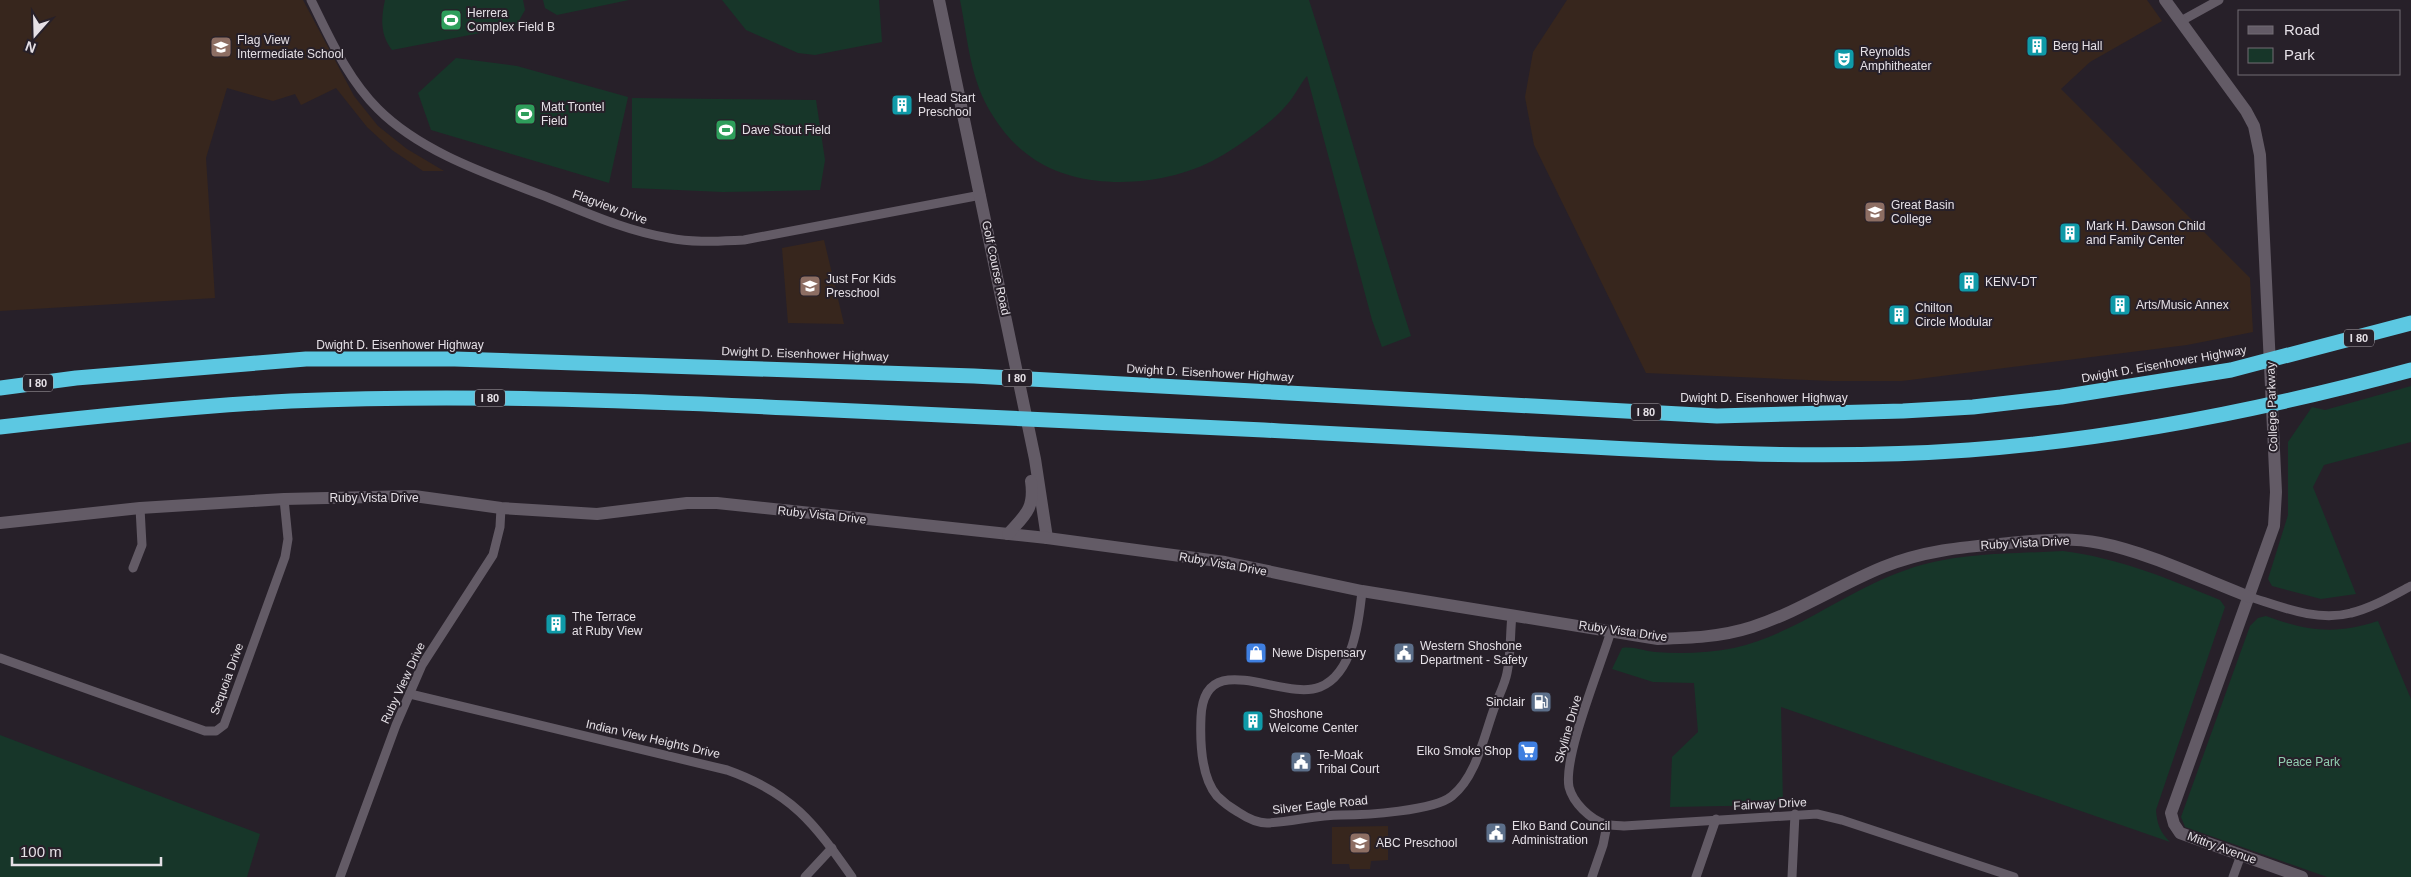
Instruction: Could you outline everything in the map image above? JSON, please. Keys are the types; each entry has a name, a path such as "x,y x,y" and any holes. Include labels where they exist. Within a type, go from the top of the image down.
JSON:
{"highway":[{"name":"Dwight D. Eisenhower Highway","path":"0,388 76,378 326,359 571,362 1059,380 1717,416 1832,414 1973,407 2061,397 2231,370 2306,352 2411,323"},
{"name":"I 80","path":"0,427 218,405 296,401 455,398 676,403 981,416 1715,454 1852,454 1964,450 2056,442 2230,414 2308,397 2411,370"},
{"path":"0,380 76,378"}],"street":[{"name":"Flagview Drive","path":"311,0 337,51 361,90 383,114 417,141 498,178 629,230 670,239 710,242 744,240 981,195"},
{"name":"Golf Course Road","path":"939,0 1030,432 1047,538"},
{"name":"College Parkway","path":"2165,0 2246,111 2254,126 2260,155 2264,211 2275,512 2274,526 2250,597 2175,799 2171,813 2174,824"},
{"path":"2181,21 2219,0"},
{"path":"1008,534 1024,518 1031,504 1030,432"},
{"name":"Ruby Vista Drive","path":"0,523 140,508 284,499 414,496 501,508 597,514 686,503 717,503 1047,538 1225,562 1362,591 1658,639 1694,638 1726,634 1774,619 1882,568 1912,556 1945,548 2039,540 2073,540 2107,545 2130,551 2250,597 2297,612 2322,615 2350,613 2378,603 2411,586"},
{"name":"Sequoia Drive","path":"0,658 205,731 216,731 224,725 285,557 288,539 284,499"},
{"path":"133,568 142,545 140,508"},
{"name":"Ruby View Drive","path":"340,877 410,694 428,653 493,555 500,527 501,508"},
{"name":"Silver Eagle Road","path":"1362,591 1354,638 1347,661 1330,680 1321,686 1307,688 1233,679 1219,680 1212,685 1204,697 1201,716 1203,759 1207,776 1216,795 1249,819 1265,823 1327,815 1355,815 1415,808 1436,804 1450,798 1462,785 1478,753 1507,673 1512,615"},
{"name":"Skyline Drive","path":"1607,825 1594,819 1577,802 1569,786 1568,774 1576,737 1611,631"},
{"name":"Indian View Heights Drive","path":"410,694 744,776 769,788 796,806 832,848 852,877"},
{"path":"1792,877 1795,814"},
{"name":"Fairway Drive","path":"1607,825 1817,814 1842,820 2014,877"},
{"path":"1696,877 1716,819"},
{"name":"Mittry Avenue","path":"2174,824 2180,833 2302,877"},
{"path":"1592,877 1603,845 1607,825"},
{"path":"804,877 832,848"},
{"path":"2233,877 2241,856"}],"shaded area":[{"path":"0,0 303,0 354,96 378,126 407,149 444,171 423,171 392,150 367,127 336,88 301,105 295,94 273,101 227,88 206,158 215,298 0,311"},
{"name":"Great Basin College","path":"1567,0 2147,0 2162,21 2090,62 2061,89 2250,278 2253,332 2187,345 1902,381 1832,381 1646,373 1534,145 1525,97 1533,52"},
{"name":"Just For Kids Preschool","path":"824,240 844,324 788,323 782,248"},
{"name":"ABC Preschool","path":"1388,826 1388,860 1371,861 1370,869 1350,869 1349,864 1332,864 1332,827"}],"green space":[{"name":"Herrera Complex Field B","path":"385,0 523,0 525,10 516,26 392,50 385,38 382,26"},
{"path":"543,0 629,0 557,15 545,8"},
{"path":"722,0 879,0 882,42 815,55 798,53 746,30"},
{"path":"960,0 1309,0 1411,336 1382,347 1372,320 1307,76 1290,101 1267,124 1232,150 1202,166 1178,174 1127,182 1100,181 1075,177 1052,169 1025,153 1001,128 993,116 979,89 968,45"},
{"name":"Matt Trontel Field","path":"456,58 517,66 628,97 609,183 431,130 418,93"},
{"name":"Dave Stout Field","path":"632,98 816,100 825,160 820,190 723,192 632,188"},
{"path":"2411,386 2411,442 2324,465 2313,487 2356,594 2321,599 2272,586 2268,579 2288,515 2288,442 2312,407 2325,410"},
{"path":"2063,551 2084,554 2143,570 2220,600 2225,607 2156,810 2160,828 2170,842 1781,707 1783,805 1670,807 1672,757 1698,732 1694,683 1653,682 1612,669 1622,648 1685,653 1734,648 1779,633 1884,579 1925,564 1984,555"},
{"name":"Peace Park","path":"2266,616 2308,628 2335,630 2378,621 2411,699 2411,877 2327,877 2185,827 2181,817 2250,626 2258,618"},
{"path":"0,735 260,834 247,877 0,877"}],"place":[{"name":"Herrera Complex Field B","path":"451,20"},
{"name":"Berg Hall","path":"2037,46"},
{"name":"Flag View Intermediate School","path":"221,47"},
{"name":"Reynolds Amphitheater","path":"1844,59"},
{"name":"Head Start Preschool","path":"902,105"},
{"name":"Matt Trontel Field","path":"525,114"},
{"name":"Dave Stout Field","path":"726,130"},
{"name":"Great Basin College","path":"1875,212"},
{"name":"Mark H. Dawson Child and Family Center","path":"2070,233"},
{"name":"KENV-DT","path":"1969,282"},
{"name":"Just For Kids Preschool","path":"810,286"},
{"name":"Arts/Music Annex","path":"2120,305"},
{"name":"Chilton Circle Modular","path":"1899,315"},
{"name":"The Terrace at Ruby View","path":"556,624"},
{"name":"Newe Dispensary","path":"1256,653"},
{"name":"Western Shoshone Department - Safety","path":"1404,653"},
{"name":"Sinclair","path":"1541,702"},
{"name":"Shoshone Welcome Center","path":"1253,721"},
{"name":"Elko Smoke Shop","path":"1528,751"},
{"name":"Te-Moak Tribal Court","path":"1301,762"},
{"name":"Elko Band Council Administration","path":"1496,833"},
{"name":"ABC Preschool","path":"1360,843"}]}
